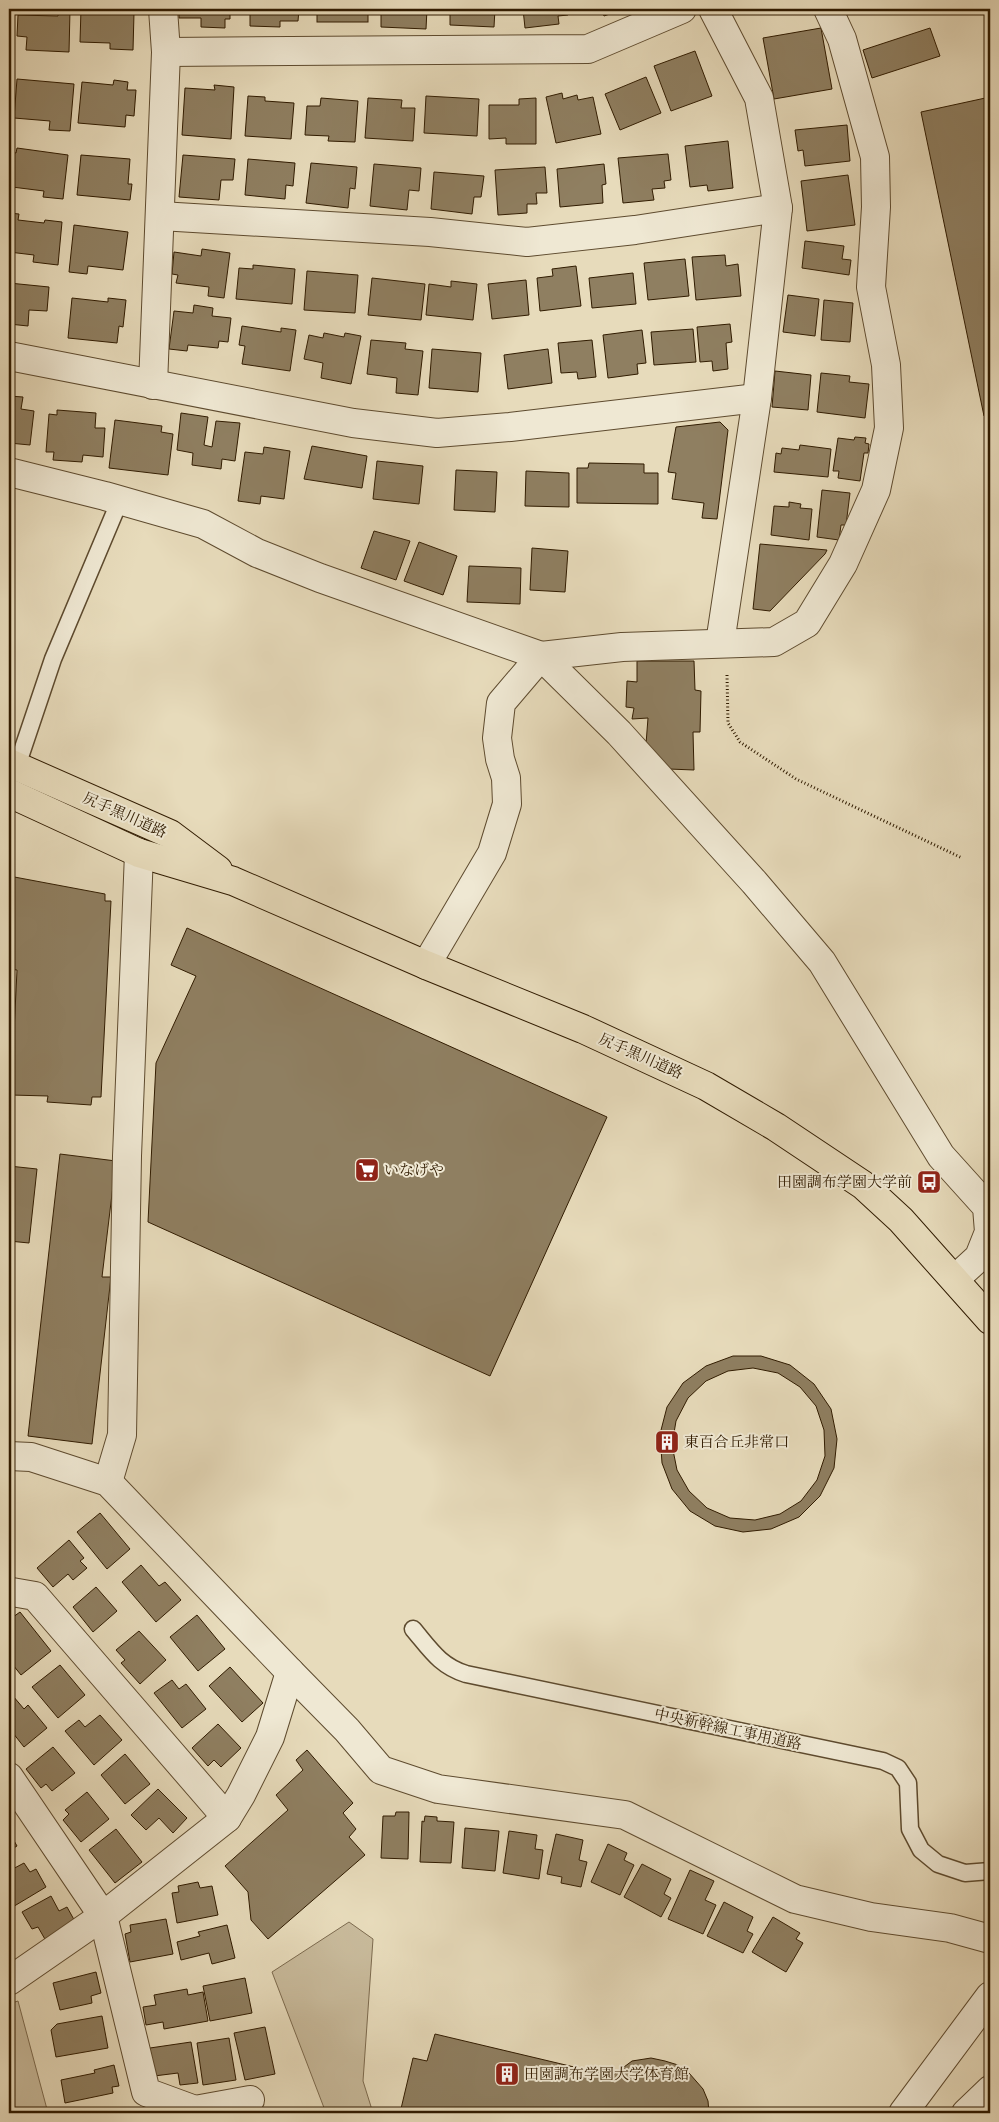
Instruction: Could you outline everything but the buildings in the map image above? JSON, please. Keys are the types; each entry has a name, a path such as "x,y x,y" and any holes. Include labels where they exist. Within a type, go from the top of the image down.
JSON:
{"main road":[{"name":"尻手黒川道路","path":"13,764 170,834 233,881"},
{"name":"尻手黒川道路","path":"9,793 140,852 233,881 426,965 583,1030 706,1086 745,1108 863,1185 901,1220 990,1320"}],"street":[{"path":"153,385 166,52 163,9"},
{"path":"166,52 588,49 682,9"},
{"path":"713,9 758,98 778,208 757,398 720,643"},
{"path":"426,965 492,853 507,804 506,778 500,760 497,738 501,703 541,656 622,646 774,642 807,623 843,564 876,490 889,428 886,365 871,287 876,208 876,157 842,39 828,9"},
{"path":"160,216 430,232 526,242 635,230 778,208"},
{"path":"9,356 353,423 438,433 510,427 757,398"},
{"path":"9,472 120,500 203,524 257,553 541,656 619,733 754,882 822,962 941,1156 987,1207 989,1232 979,1257 955,1280"},
{"path":"108,1482 122,1435 127,1156 140,852"},
{"path":"9,1456 31,1456 108,1482 347,1730 381,1770 438,1789 625,1816 795,1900 871,1917 950,1928 990,1938"},
{"path":"9,1594 12,1592 35,1596 227,1818"},
{"path":"9,1981 103,1916 227,1818 270,1738 290,1672"},
{"path":"9,1777 103,1916 146,2092 195,2110 250,2100"},
{"path":"904,2113 990,1996"},
{"path":"966,2113 990,2090"}],"lane":[{"path":"13,764 53,659 120,500"},
{"name":"中央新幹線工事用道路","path":"414,1629 440,1662 452,1670 466,1674 883,1761 898,1768 908,1782 910,1829 921,1850 938,1864 965,1873 990,1871"}],"path":[{"path":"720,643 727,674 728,723 740,742 796,779 962,858"}],"shaded area":[{"path":"349,1922 373,1939 363,2081 373,2113 326,2113 272,1972"},
{"path":"18,2001 48,2113 9,2113 9,2004"}],"place":[{"name":"いなげや","path":"367,1170"},
{"name":"田園調布学園大学前","path":"929,1182"},
{"name":"東百合丘非常口","path":"667,1442"},
{"name":"田園調布学園大学体育館","path":"507,2074"}]}
